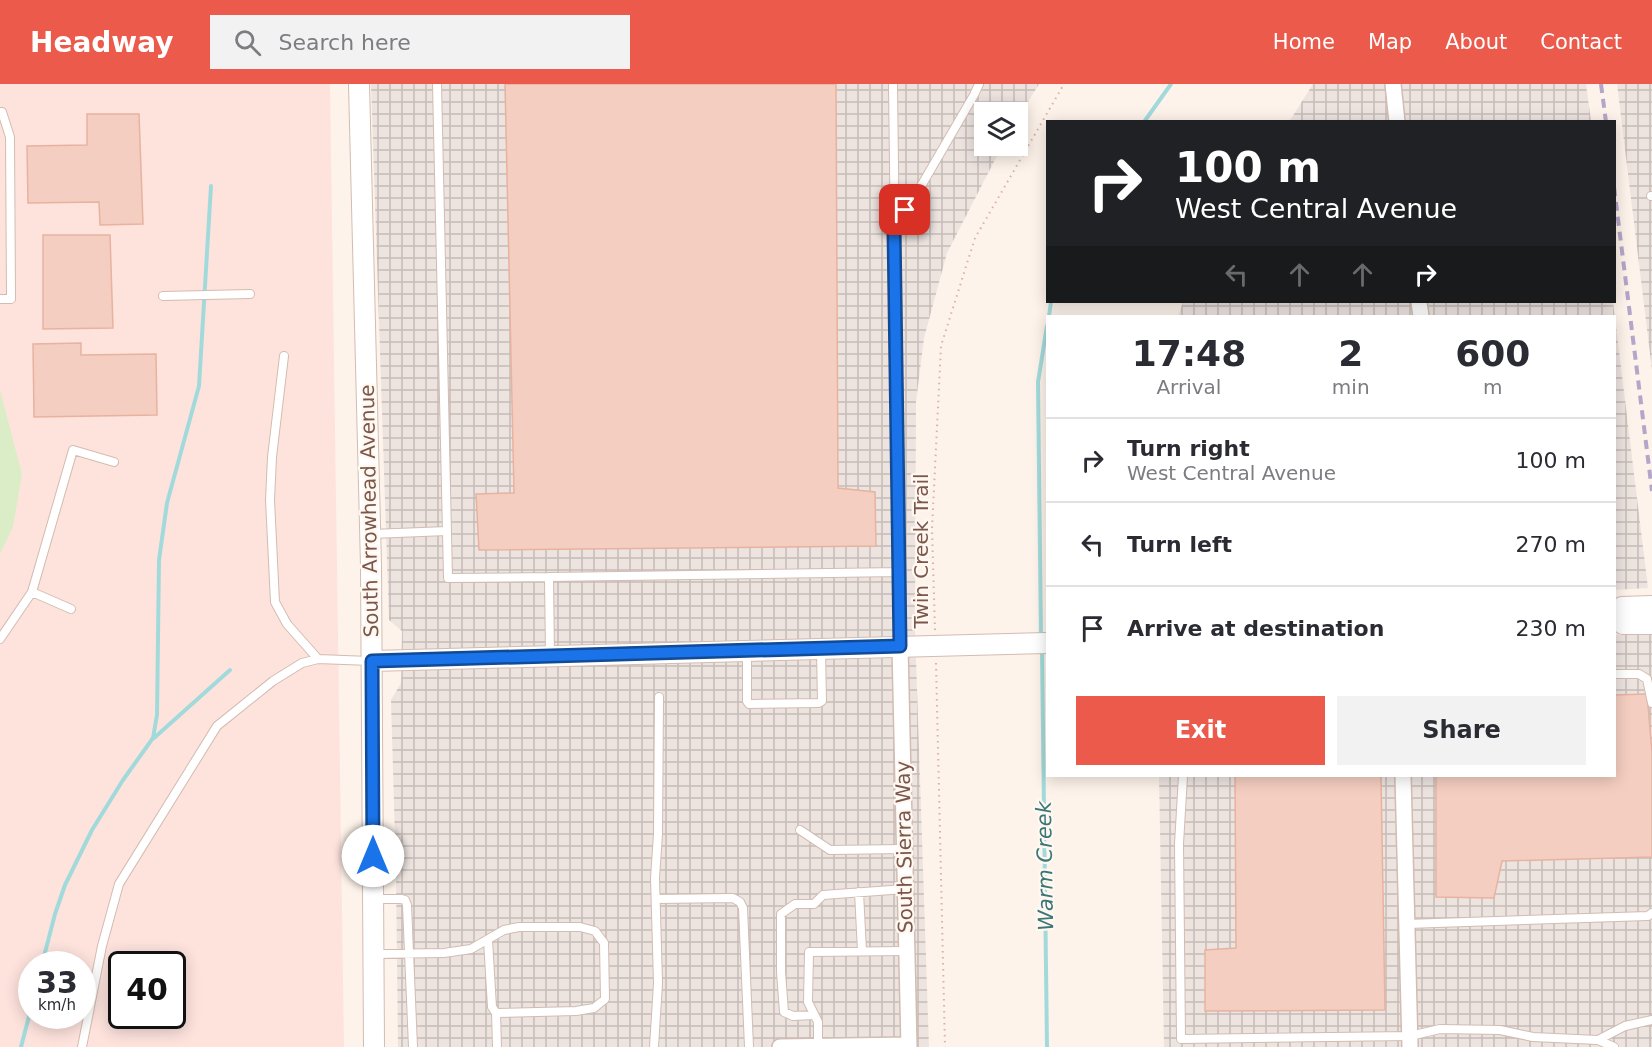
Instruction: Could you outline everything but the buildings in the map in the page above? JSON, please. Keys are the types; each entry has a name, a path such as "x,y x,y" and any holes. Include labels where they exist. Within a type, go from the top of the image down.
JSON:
{"street":[{"name":"South Arrowhead Avenue","path":"360,84 372,661 374,1047"},
{"path":"1393,84 1397,120"},
{"path":"1616,614 1622,607 1652,606"},
{"path":"1616,618 1623,624 1652,624"},
{"path":"372,661 1046,643"},
{"name":"South Sierra Way","path":"900,646 909,1046"},
{"path":"1404,777 1410,1042"},
{"path":"783,1047 909,1046"}],"lane":[{"path":"437,84 448,579 899,572"},
{"path":"893,84 900,646"},
{"path":"894,228 917,193 979,84"},
{"path":"0,112 2,112 10,137 10,299 0,299"},
{"path":"164,296 250,294"},
{"path":"284,356 272,457 270,500 275,602 287,624 318,659"},
{"path":"0,639 32,592 73,450 114,462"},
{"path":"370,534 447,531"},
{"path":"549,577 550,656"},
{"path":"32,592 71,609"},
{"path":"747,651 747,701 749,704 819,703 822,701 820,649"},
{"path":"82,1047 102,946 119,884 216,726 273,681 302,663 318,659 372,661"},
{"path":"1616,674 1639,674 1647,680 1652,703"},
{"path":"654,1047 658,983 655,878 658,834 659,697"},
{"path":"1183,777 1179,844 1181,1039 1410,1042 1440,1029 1500,1030 1533,1037 1598,1040 1614,1047"},
{"path":"800,830 830,850 904,849"},
{"path":"814,1015 793,1016 784,1012 781,914 795,904 814,904 823,895 905,888"},
{"path":"859,892 862,951"},
{"path":"656,899 733,898 740,902 743,908 749,1047"},
{"path":"373,899 405,900 407,904 413,1047"},
{"path":"1407,924 1648,916 1652,913"},
{"path":"374,954 444,954 471,949 504,930 519,927 580,927 595,931 604,943 605,999 594,1008 576,1011 496,1013"},
{"path":"488,939 492,1007 496,1013 497,1047"},
{"path":"818,1046 818,1022 808,1002 809,952 907,951"},
{"path":"1598,1040 1625,1026 1652,1020"}],"path":[{"name":"Twin Creek Trail","path":"945,1047 932,529 941,346 975,238 1064,84"}],"shaded area":[{"path":"0,84 330,84 344,1047 0,1047"},
{"path":"371,84 1039,84 1028,102 974,102 974,156 997,156 947,253 924,338 916,402 915,629 929,1047 398,1047 391,700 401,683 402,631 389,620"},
{"path":"1313,84 1586,84 1591,120 1290,120"},
{"path":"1617,84 1652,84 1652,370"},
{"path":"1183,303 1613,303 1615,315 1178,315"},
{"path":"1616,327 1648,588 1616,590"},
{"path":"1652,634 1652,1047 1164,1047 1159,777 1616,777 1616,635"}],"green space":[{"path":"0,390 22,474 13,527 0,554"}],"waterway":[{"name":"Warm Creek","path":"1145,120 1171,84"},
{"path":"45,951 65,885 92,830 153,738 157,715 159,560 167,503 199,386 211,186"},
{"name":"Warm Creek","path":"1049,315 1051,303"},
{"name":"Warm Creek","path":"1041,637 1038,382 1046,332"},
{"name":"Warm Creek","path":"1042,650 1047,1047"},
{"path":"154,738 230,670"},
{"path":"21,1047 26,1029"}],"railway":[{"path":"1601,84 1606,120"},
{"path":"1616,203 1652,491"}],"route":[{"path":"373,856 372,661 900,646 894,228 905,210"}]}
